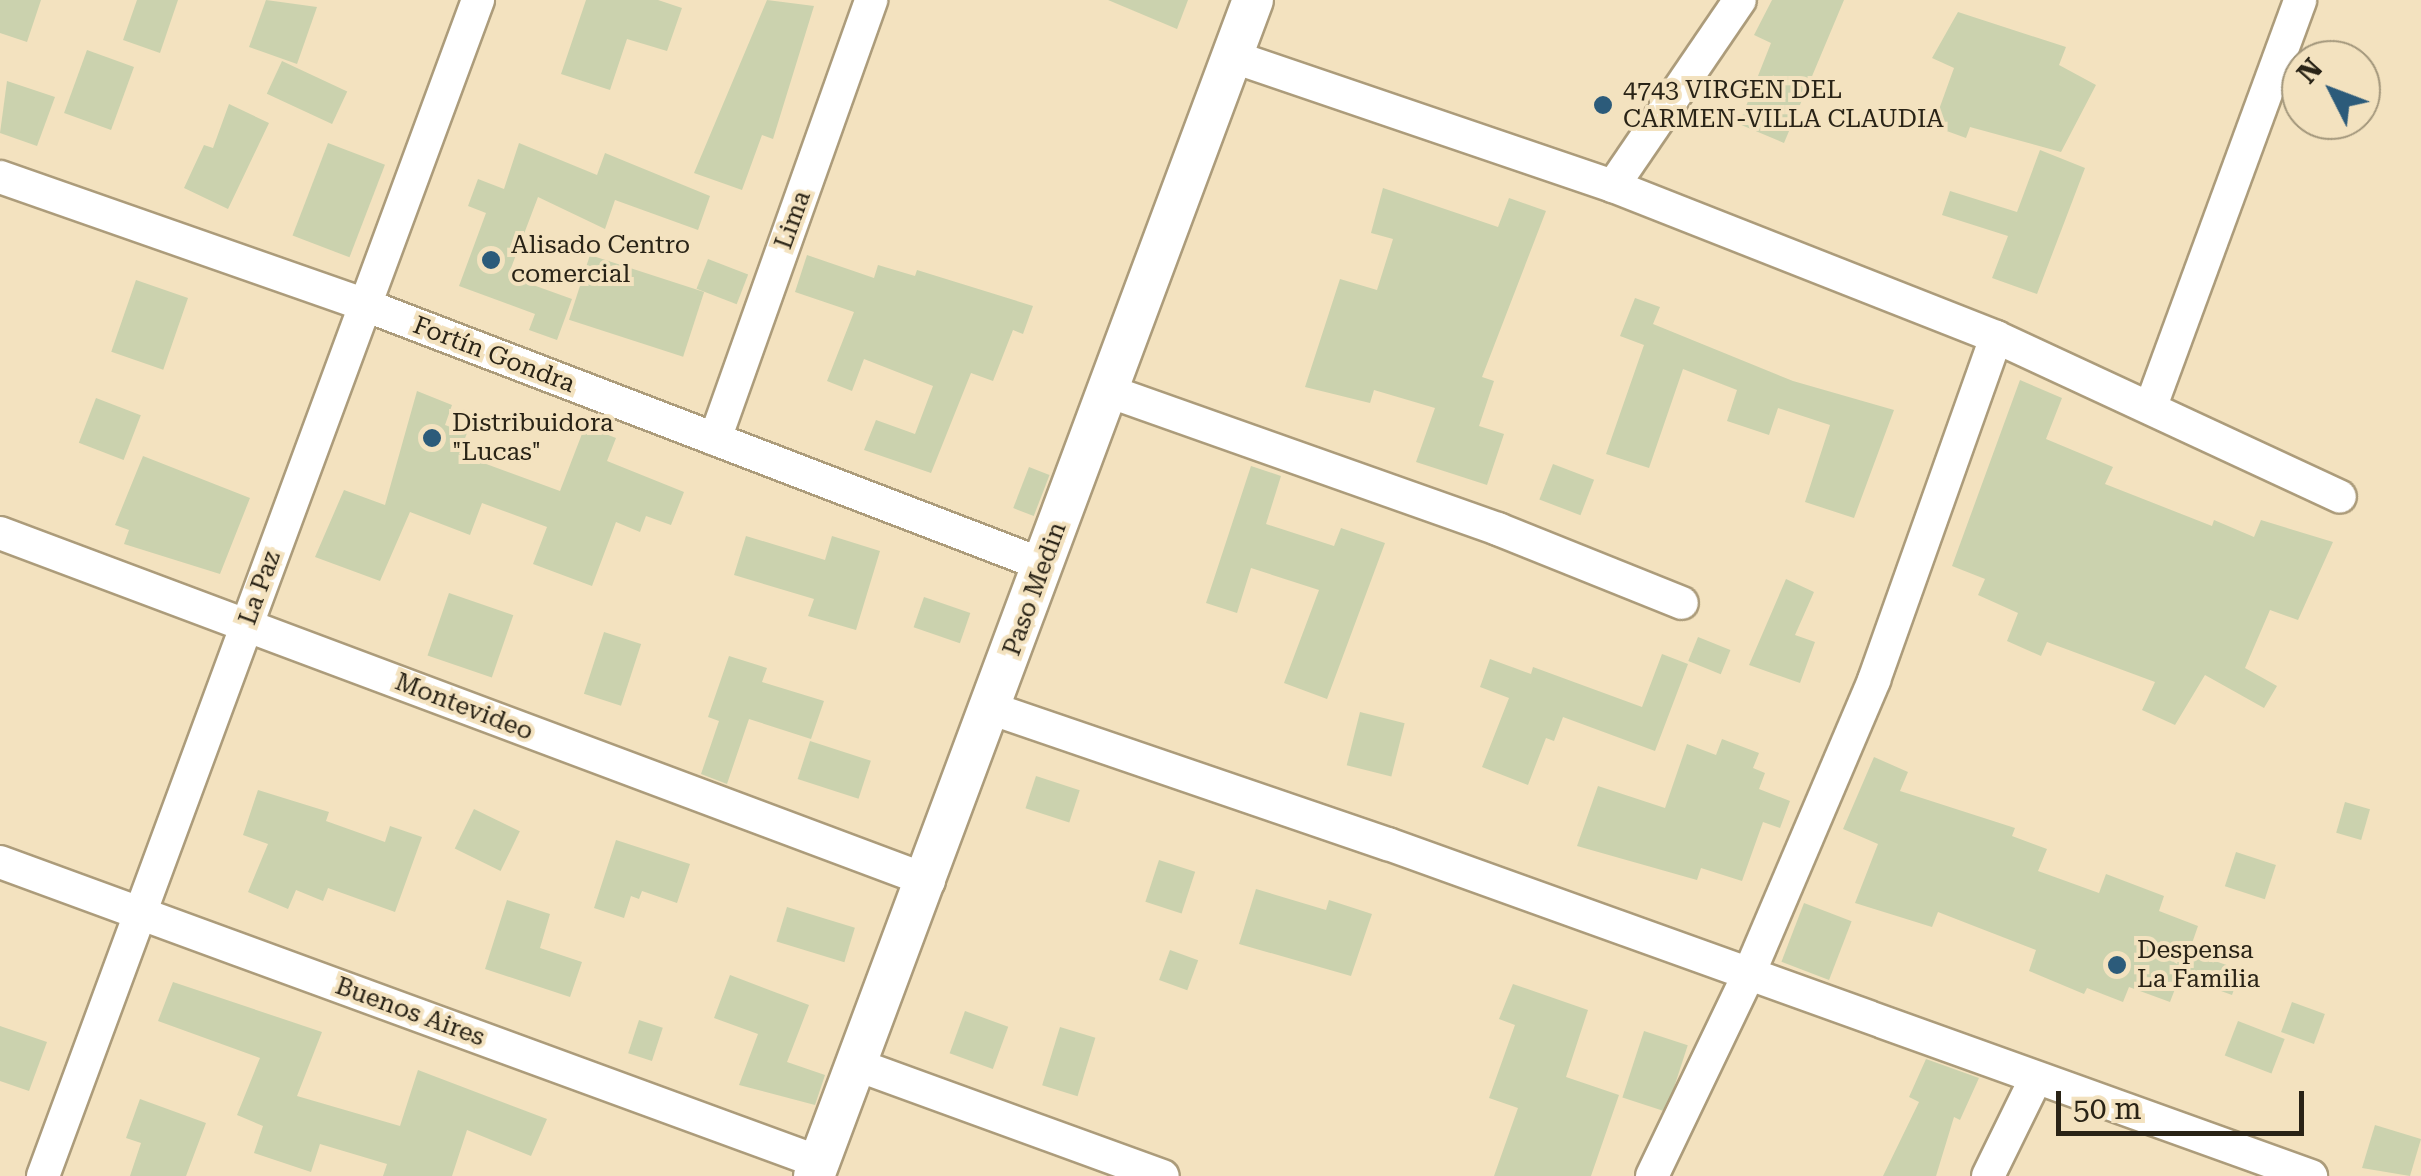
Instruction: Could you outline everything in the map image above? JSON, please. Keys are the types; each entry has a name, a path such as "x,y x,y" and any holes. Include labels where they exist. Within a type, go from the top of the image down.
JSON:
{"street":[{"name":"La Paz","path":"42,1176 478,0"},
{"name":"Lima","path":"715,439 871,0"},
{"name":"Paso Medin","path":"817,1169 929,881 993,709 1041,564 1111,392 1253,0"},
{"path":"1614,186 1740,0"},
{"path":"2151,406 2300,0"},
{"path":"1232,56 1614,186 1996,336 2340,497"},
{"name":"Fortín Gondra","path":"0,177 365,306 1041,564"},
{"path":"1652,1176 1748,976 1874,680 1996,336"},
{"path":"1111,392 1498,530 1682,603"},
{"name":"Montevideo","path":"0,533 929,881"},
{"path":"993,709 2035,1080 2228,1162 2311,1176"},
{"name":"Buenos Aires","path":"0,862 817,1169"},
{"path":"860,1066 1164,1176"},
{"path":"1988,1176 2035,1080"}],"building":[{"path":"0,0 41,0 27,42 0,33"},
{"path":"137,0 178,0 160,53 123,40"},
{"path":"266,0 317,7 297,64 249,47"},
{"path":"586,0 658,0 682,8 667,51 627,39 610,90 561,74"},
{"path":"767,0 814,6 773,139 762,135 742,190 694,173"},
{"path":"1108,0 1188,0 1177,29"},
{"path":"1772,0 1844,0 1784,143 1739,124 1771,43 1754,35"},
{"path":"1958,12 2066,47 2059,65 2096,85 2061,152 1970,127 1966,138 1933,126 1954,68 1932,58"},
{"path":"87,50 134,67 111,130 64,113"},
{"path":"282,61 347,91 332,124 267,94"},
{"path":"7,81 55,97 37,146 0,133"},
{"path":"229,104 269,123 228,209 184,188 204,145 213,148"},
{"path":"328,143 385,165 349,257 293,235"},
{"path":"519,143 597,175 605,153 710,196 698,230 615,200 605,229 538,197 508,276 572,299 557,340 529,330 535,314 459,286 486,213 468,206 478,179 504,189"},
{"path":"2040,150 2085,168 2037,294 1992,278 2008,236 1942,215 1950,191 2017,212"},
{"path":"1383,188 1498,227 1509,198 1546,211 1482,377 1494,381 1479,426 1504,434 1487,485 1416,462 1435,408 1374,390 1370,403 1305,387 1340,279 1377,290 1393,239 1371,233"},
{"path":"590,255 704,292 683,357 569,320"},
{"path":"807,255 874,278 878,265 915,276 917,270 1033,306 1023,334 1013,330 993,381 971,373 931,473 864,450 876,420 915,434 933,386 864,359 852,391 827,381 854,312 795,292"},
{"path":"708,259 748,274 737,304 697,289"},
{"path":"136,280 188,298 163,370 111,352"},
{"path":"1635,298 1660,307 1653,324 1793,381 1894,410 1854,518 1805,502 1830,425 1778,408 1769,435 1727,421 1737,390 1683,369 1649,468 1606,454 1644,345 1620,336"},
{"path":"2020,380 2062,398 2046,439 2113,467 2105,484 2212,526 2214,520 2254,537 2261,520 2333,542 2298,620 2270,610 2245,668 2277,686 2264,708 2205,675 2175,725 2142,710 2155,682 2047,642 2041,656 2007,641 2018,613 1978,595 1985,579 1952,566"},
{"path":"417,391 452,405 445,425 467,433 459,454 560,491 585,426 616,438 607,461 684,492 671,525 646,516 640,532 616,522 592,586 533,564 547,527 482,503 470,535 410,512 380,581 315,557 344,490 385,505"},
{"path":"96,398 141,415 124,460 79,443"},
{"path":"143,456 250,498 220,574 124,544 129,530 115,525"},
{"path":"1553,464 1594,480 1580,515 1539,499"},
{"path":"1251,466 1281,476 1266,524 1334,546 1341,528 1385,543 1327,699 1284,683 1319,590 1251,568 1237,613 1206,603"},
{"path":"1029,467 1050,475 1034,516 1013,508"},
{"path":"746,536 825,560 832,536 880,551 856,630 808,616 814,599 734,575"},
{"path":"1786,579 1814,592 1795,635 1815,642 1800,683 1749,665"},
{"path":"449,593 513,615 492,678 428,655"},
{"path":"924,597 970,613 960,643 914,627"},
{"path":"604,632 641,644 621,706 584,694"},
{"path":"1698,637 1730,650 1721,674 1688,661"},
{"path":"1662,654 1688,664 1655,751 1563,717 1554,741 1546,738 1528,785 1482,767 1509,698 1480,687 1490,659 1531,674 1533,667 1642,707"},
{"path":"729,656 767,668 762,682 824,701 811,739 749,719 727,784 701,774 719,721 708,717"},
{"path":"1360,712 1405,723 1391,776 1347,765"},
{"path":"1722,739 1759,753 1753,768 1765,773 1759,789 1790,801 1780,828 1763,822 1742,881 1701,868 1697,880 1577,846 1598,786 1665,808 1687,744 1716,755"},
{"path":"810,741 871,761 859,799 798,779"},
{"path":"1874,757 1908,772 1900,791 2015,828 2012,836 2047,849 2038,871 2099,893 2106,874 2164,896 2159,911 2198,926 2189,952 2241,970 2232,995 2180,976 2170,1002 2129,987 2123,1002 2087,988 2084,994 2029,971 2036,950 1938,912 1932,927 1855,903 1878,844 1843,829"},
{"path":"1036,776 1080,790 1069,823 1025,808"},
{"path":"258,790 329,812 326,821 385,842 390,826 422,837 395,912 328,888 323,901 296,890 288,909 248,892 268,844 243,835"},
{"path":"2345,802 2370,809 2361,840 2336,833"},
{"path":"474,809 520,831 501,871 455,849"},
{"path":"616,840 690,864 677,903 642,891 639,899 631,896 624,918 594,908"},
{"path":"2236,852 2276,865 2265,899 2225,886"},
{"path":"1159,860 1195,872 1182,914 1145,902"},
{"path":"1256,889 1326,910 1329,900 1372,914 1351,976 1239,944"},
{"path":"507,900 550,914 540,948 582,962 570,997 485,969"},
{"path":"1804,903 1852,921 1829,980 1781,962"},
{"path":"787,907 855,928 844,962 776,941"},
{"path":"1170,950 1198,960 1187,990 1159,980"},
{"path":"730,975 809,1005 787,1062 825,1075 815,1105 739,1085 758,1034 714,1018"},
{"path":"173,982 322,1032 297,1096 400,1126 418,1070 547,1119 531,1156 467,1130 452,1176 383,1176 387,1164 320,1144 311,1172 254,1153 263,1126 237,1115 260,1058 158,1021"},
{"path":"1513,984 1588,1010 1566,1077 1619,1095 1591,1176 1494,1176 1518,1108 1489,1098 1515,1025 1499,1019"},
{"path":"2292,1002 2325,1014 2314,1044 2281,1032"},
{"path":"965,1011 1008,1027 993,1069 950,1053"},
{"path":"639,1020 663,1028 652,1061 628,1053"},
{"path":"2238,1021 2285,1039 2271,1073 2225,1056"},
{"path":"0,1026 47,1042 29,1091 0,1081"},
{"path":"1060,1027 1095,1038 1078,1096 1042,1085"},
{"path":"1644,1031 1688,1045 1666,1112 1622,1098"},
{"path":"1926,1059 1979,1078 1960,1120 1954,1117 1936,1176 1883,1176 1919,1102 1909,1097"},
{"path":"140,1099 206,1123 186,1176 130,1176 141,1143 126,1138"},
{"path":"2375,1125 2421,1139 2410,1176 2362,1168"}],"place":[{"name":"4743 VIRGEN DEL CARMEN-VILLA CLAUDIA","path":"1603,105"},
{"name":"Alisado Centro comercial","path":"491,260"},
{"name":"Distribuidora \"Lucas\"","path":"432,438"},
{"name":"Despensa La Familia","path":"2117,965"}]}
